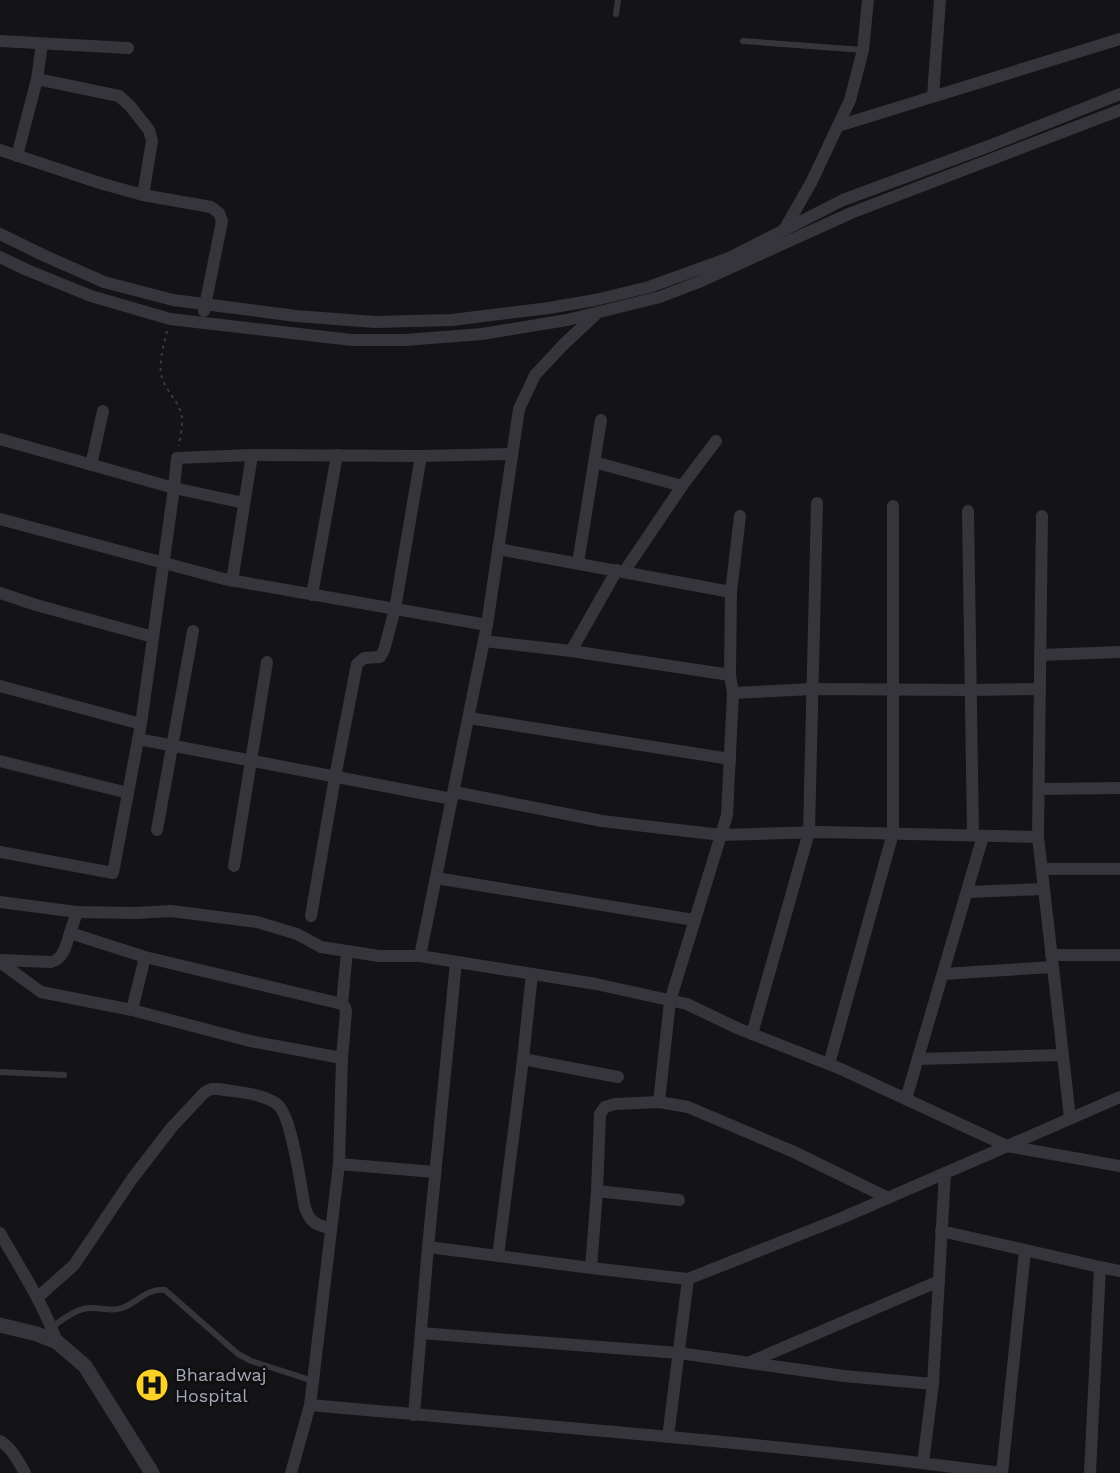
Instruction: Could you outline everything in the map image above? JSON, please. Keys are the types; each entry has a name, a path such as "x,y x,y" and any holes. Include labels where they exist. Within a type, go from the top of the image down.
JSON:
{"street":[{"path":"787,236 850,100 863,50 868,0"},
{"path":"933,96 940,0"},
{"path":"838,126 1120,39"},
{"path":"0,41 128,48"},
{"path":"17,156 37,79 42,44"},
{"path":"37,79 119,96 130,106 149,130 152,141 143,195"},
{"path":"0,256 27,270 91,296 170,319 352,340 405,340 482,334 596,314 660,297 699,282 787,236 843,200 1120,94"},
{"path":"0,234 104,282 173,300 375,322 452,320 549,308 649,287 1120,110"},
{"path":"0,150 143,195 211,207 219,213 222,221 202,323"},
{"path":"595,300 596,314"},
{"path":"420,956 487,625 519,409 535,375 596,314"},
{"path":"91,465 103,411"},
{"path":"578,564 601,420"},
{"path":"0,439 174,488 244,503"},
{"path":"571,651 620,571 716,441"},
{"path":"0,852 112,873 141,724 177,458 252,455 512,454"},
{"path":"232,581 252,455"},
{"path":"312,595 337,455"},
{"path":"311,916 357,664 364,658 380,657 384,650 394,609 421,456"},
{"path":"594,462 682,486"},
{"path":"752,1034 809,832 817,503"},
{"path":"829,1064 893,834 893,506"},
{"path":"906,1099 967,892 978,835 970,690 968,511"},
{"path":"659,1102 670,1001 727,815 733,693 730,675 731,592 740,516"},
{"path":"1042,516 1038,837 1070,1118"},
{"path":"0,519 232,581 487,625"},
{"path":"498,549 731,592"},
{"path":"0,593 153,637"},
{"path":"157,831 193,631"},
{"path":"484,641 571,651 730,675"},
{"path":"1040,655 1120,652"},
{"path":"234,866 267,662"},
{"path":"0,686 141,724"},
{"path":"733,693 813,689 1040,689"},
{"path":"469,718 730,759"},
{"path":"138,740 335,777 602,821 721,835 809,832 1038,837"},
{"path":"0,761 128,793"},
{"path":"1039,789 1120,788"},
{"path":"1042,869 1120,869"},
{"path":"436,878 694,920"},
{"path":"967,892 1044,888"},
{"path":"0,902 77,912 171,911 257,922 297,934 321,947 379,956 420,956 596,984 687,1004 752,1034 829,1064 1007,1146 1120,1166"},
{"path":"0,961 58,961 77,912"},
{"path":"70,933 145,957 342,1004"},
{"path":"291,1473 310,1405 339,1164 342,1058 346,1012 342,1004 347,951"},
{"path":"943,974 1120,955"},
{"path":"132,1010 145,957"},
{"path":"0,961 41,992 132,1010 250,1041 342,1058"},
{"path":"414,1414 456,962"},
{"path":"498,1256 532,974"},
{"path":"918,1059 1063,1055"},
{"path":"523,1059 618,1077"},
{"path":"37,1298 74,1265 132,1179 172,1127 205,1092 211,1089 258,1095 277,1104 287,1118 309,1219 331,1229"},
{"path":"428,1247 688,1279 844,1217 1120,1097"},
{"path":"591,1268 600,1114 605,1107 615,1104 659,1102 688,1107 794,1152 888,1198"},
{"path":"339,1164 435,1172"},
{"path":"923,1463 933,1384 945,1173"},
{"path":"597,1191 679,1200"},
{"path":"941,1230 1120,1271"},
{"path":"0,1233 37,1298 57,1342"},
{"path":"310,1405 764,1445 1002,1473 1025,1251"},
{"path":"1090,1473 1100,1267"},
{"path":"668,1437 688,1279"},
{"path":"749,1362 939,1281"},
{"path":"0,1325 37,1334 57,1342 85,1366 146,1471"},
{"path":"421,1333 679,1353 844,1376 933,1384"},
{"path":"0,1441 14,1453 25,1473"}],"lane":[{"path":"616,15 618,0"},
{"path":"743,41 863,50"},
{"path":"0,1071 64,1075"},
{"path":"51,1326 83,1309 123,1308 147,1293 158,1289 165,1290 238,1354 251,1361 313,1381"}],"path":[{"path":"170,319 161,370 165,386 181,413 182,424 177,458"}],"place":[{"name":"Bharadwaj Hospital","path":"152,1385"}]}
